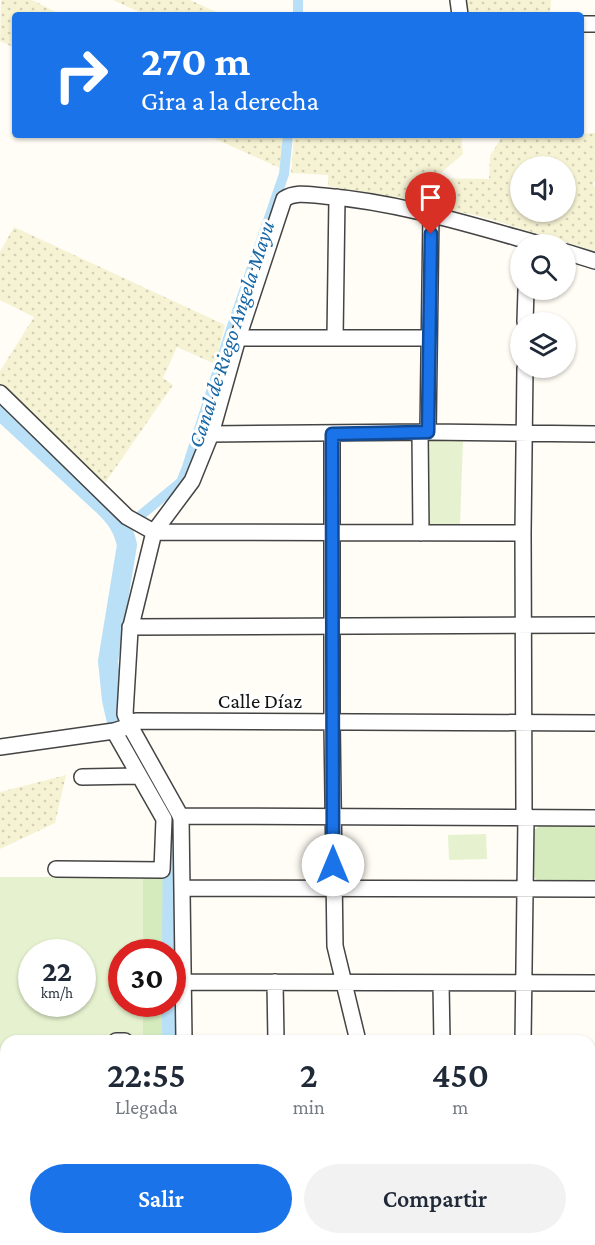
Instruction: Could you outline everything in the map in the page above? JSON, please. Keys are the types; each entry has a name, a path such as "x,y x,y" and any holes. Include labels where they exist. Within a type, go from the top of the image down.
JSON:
{"street":[{"path":"183,939 180,816 129,726 125,714 130,627 154,532 192,481 211,435 238,338 284,199 296,194 385,204 431,214 510,237"},
{"path":"335,338 337,197"},
{"path":"421,533 429,338 431,214"},
{"path":"576,255 595,261"},
{"path":"238,338 429,338"},
{"path":"523,1035 526,818 524,810 523,533 525,378"},
{"path":"0,393 127,517 154,532 523,533"},
{"path":"211,435 424,432 595,434"},
{"path":"332,434 334,946 357,1035"},
{"path":"130,627 595,625"},
{"name":"Calle Díaz","path":"0,747 114,732 136,721 595,723"},
{"path":"56,869 162,870 164,819 114,732"},
{"path":"82,777 138,776"},
{"path":"180,816 595,818"},
{"path":"182,888 595,890"},
{"path":"186,982 595,983"},
{"path":"275,982 276,1035"},
{"path":"441,983 442,1035"},
{"path":"184,1017 184,1035"}],"shaded area":[{"path":"1,0 32,0 56,12 12,12 12,47 0,41"},
{"path":"113,0 190,0 216,12 139,12"},
{"path":"465,0 551,0 550,12 466,12"},
{"path":"595,133 595,182 593,183 595,188 595,251 576,245 576,234 539,234 479,216 328,186 328,175 291,173 294,138 461,138 463,154 435,178 489,179 490,156 501,138 584,138 584,134"},
{"path":"214,138 284,138 282,169"},
{"path":"14,227 225,325 215,364 177,347 163,378 173,385 103,486 0,384 0,371 34,317 0,300 0,252"},
{"path":"66,775 55,823 0,849 0,792"}],"green space":[{"path":"426,441 463,441 460,524 425,526"},
{"path":"540,826 595,826 595,882 538,881 531,874 532,831"},
{"path":"486,834 487,859 449,860 448,835"},
{"path":"178,861 178,939 143,939 143,877 165,872 168,862"},
{"path":"0,877 143,877 143,939 108,939 108,1017 143,1017 143,1035 0,1035"},
{"path":"143,1017 179,1017 179,1035 143,1035"}],"waterway":[{"name":"Canal de Riego Angela Mayu","path":"298,0 298,12"},
{"name":"Canal de Riego Angela Mayu","path":"141,515 181,482 187,467 284,174 288,138"},
{"name":"Canal de Riego Angela Mayu","path":"0,410 104,506 116,519 124,533 127,545 108,661 117,722"},
{"path":"158,794 173,819 172,939"},
{"path":"172,1017 172,1035"}],"route":[{"path":"333,865 332,434 428,432 431,234"}]}
